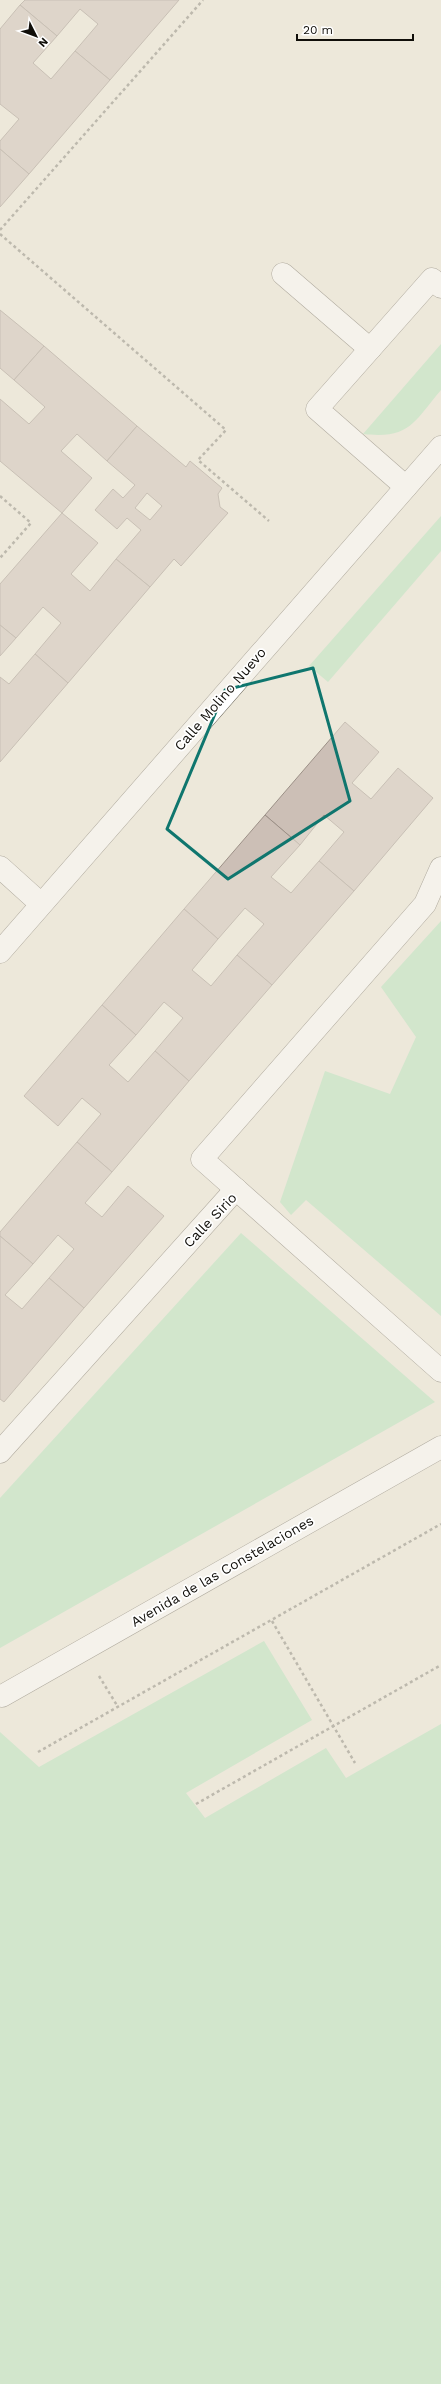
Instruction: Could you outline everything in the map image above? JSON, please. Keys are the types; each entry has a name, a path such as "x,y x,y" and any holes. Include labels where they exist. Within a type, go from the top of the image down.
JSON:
{"street":[{"path":"282,274 370,349"},
{"path":"406,487 317,409 432,279 441,288"},
{"name":"Calle Molino Nuevo","path":"0,952 441,447"},
{"path":"0,867 42,904"},
{"path":"236,1189 202,1159 424,904 441,868"},
{"name":"Calle Sirio","path":"0,1452 236,1189 441,1371"},
{"name":"Avenida de las Constelaciones","path":"2,1696 441,1447"}],"path":[{"path":"0,230 203,0"},
{"path":"0,234 226,430 198,460 269,521"},
{"path":"0,496 31,523 0,558"},
{"path":"38,1752 441,1524"},
{"path":"272,1620 355,1764"},
{"path":"196,1804 441,1665"},
{"path":"96,1672 118,1707"}],"highlighted area":[{"path":"313,668 350,801 228,879 167,829 225,690"}],"green space":[{"path":"441,344 441,390 424,412 409,426 401,431 379,435 363,434"},
{"path":"441,516 441,551 328,682 309,666"},
{"path":"441,921 441,1316 306,1200 291,1215 280,1202 325,1071 390,1094 416,1037 381,987"},
{"path":"241,1233 435,1402 0,1648 0,1498"},
{"path":"264,1641 312,1720 186,1793 205,1818 326,1748 346,1778 441,1724 441,2384 0,2384 0,1732 39,1767"}],"building":[{"path":"25,0 179,0 110,80 75,51 98,24 80,9 57,36 20,5"},
{"path":"20,5 57,36 33,63 51,79 75,51 110,80 29,174 0,149 0,141 19,119 0,104 0,29"},
{"path":"0,149 29,174 0,207"},
{"path":"0,310 44,346 14,380 0,368"},
{"path":"44,346 137,426 107,461 77,434 61,451 92,478 62,513 0,461 0,399 29,424 45,407 14,380"},
{"path":"137,426 186,467 190,461 222,488 218,494 220,507 228,513 181,566 174,559 150,587 116,559 141,530 127,518 117,529 95,510 113,489 123,498 135,485 107,461","holes":["147,493 162,506 150,520 135,508"]},
{"path":"62,513 98,543 71,574 90,591 116,559 150,587 68,683 35,654 61,623 43,607 16,638 0,625 0,584"},
{"path":"0,625 16,638 0,656"},
{"path":"35,654 68,683 0,762 0,677 9,684"},
{"path":"345,722 379,752 352,783 371,799 398,768 433,798 354,891 319,861 344,832 324,815 300,845 265,815"},
{"path":"265,815 300,845 271,877 291,893 319,861 354,891 272,985 237,955 264,924 245,908 218,939 184,909"},
{"path":"184,909 218,939 192,970 211,986 237,955 272,985 189,1081 155,1051 183,1018 164,1002 136,1035 102,1005"},
{"path":"102,1005 136,1035 109,1065 128,1082 155,1051 189,1081 112,1172 77,1142 101,1114 82,1098 58,1126 24,1096"},
{"path":"77,1142 112,1172 85,1203 102,1217 128,1186 164,1216 84,1308 49,1278 74,1249 58,1235 33,1264 0,1236 0,1232"},
{"path":"0,1236 33,1264 5,1295 22,1309 49,1278 84,1308 4,1402 0,1399"}]}
